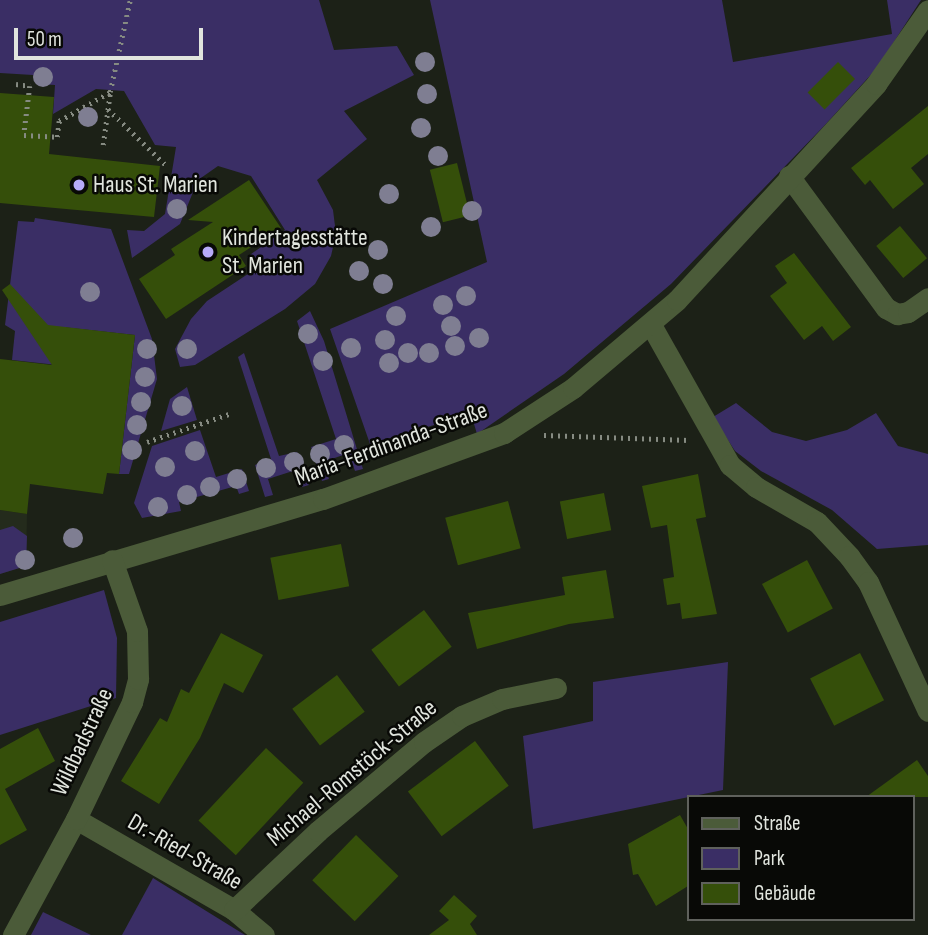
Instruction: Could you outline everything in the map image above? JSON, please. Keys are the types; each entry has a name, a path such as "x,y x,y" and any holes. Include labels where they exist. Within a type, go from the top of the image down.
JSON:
{"street":[{"name":"Maria-Ferdinanda-Straße","path":"0,595 323,499 504,433 573,388 651,325 876,84 928,10"},
{"path":"789,176 886,307 897,314 908,312 928,298"},
{"path":"651,325 730,465 756,487 817,522 849,555 878,603 928,712"},
{"name":"Wildbadstraße","path":"13,935 76,819 132,702 138,679 137,631 112,560"},
{"name":"Michael-Romstöck-Straße","path":"234,911 318,831 443,729 502,699 556,688"},
{"name":"Dr.-Ried-Straße","path":"76,819 234,911 264,935"}],"path":[{"path":"103,145 110,92 130,0"},
{"path":"16,84 30,86 23,135 57,137 59,121 110,92"},
{"path":"108,109 166,165"},
{"path":"147,442 229,415"},
{"path":"504,433 715,440"}],"shaded area":[{"path":"0,510 27,514 26,566 0,574"}],"green space":[{"path":"0,0 319,0 334,50 397,46 414,75 344,111 367,139 317,180 333,210 336,234 331,256 315,284 285,309 195,365 180,367 175,349 191,319 207,301 254,270 247,257 285,230 251,176 218,166 198,180 180,224 132,258 127,230 144,231 165,214 176,147 155,145 124,91 96,89 53,114 55,85 37,84 33,75 0,73"},
{"path":"430,0 722,0 733,62 892,34 887,0 921,0 877,68 825,125 671,284 564,374 477,434 471,414 370,444 330,329 487,262"},
{"path":"35,218 111,229 152,339 157,379 129,474 119,474 135,335 62,327 57,365 12,360 15,331 5,325 18,221 34,222"},
{"path":"310,311 324,341 363,469 355,471 349,453 323,462 329,479 322,481 311,447 336,439 297,321"},
{"path":"244,353 279,456 297,452 309,485 302,487 296,470 268,479 273,495 265,497 255,465 271,459 238,357"},
{"path":"187,387 197,420 161,431 170,399"},
{"path":"736,403 772,432 806,441 847,430 876,413 898,446 928,454 928,545 877,549 832,510 761,471 735,451 713,417"},
{"path":"200,430 216,477 242,469 249,491 239,494 236,486 179,502 181,511 142,518 134,503 152,446"},
{"path":"13,526 27,536 26,566 0,574 0,530"},
{"path":"104,590 117,638 116,698 0,735 0,622"},
{"path":"728,662 723,790 687,795 687,797 533,829 523,736 593,721 593,682"},
{"path":"153,878 245,935 122,935"},
{"path":"43,912 91,935 31,935"}],"building":[{"path":"838,62 855,79 825,109 808,92"},
{"name":"Haus St. Marien","path":"0,93 54,97 49,154 160,166 154,217 0,203"},
{"path":"928,106 928,154 911,168 924,184 893,209 870,180 865,185 851,168"},
{"path":"457,163 470,215 443,222 430,170"},
{"name":"Kindertagesstätte St. Marien","path":"249,180 281,228 239,255 246,266 166,319 139,279 175,255 171,249 213,222 188,220"},
{"path":"900,226 927,258 903,278 876,246"},
{"path":"794,253 851,327 833,341 822,326 804,340 770,296 787,283 775,266"},
{"path":"10,284 48,325 135,335 119,474 107,473 103,494 30,484 27,514 0,510 0,359 52,365 2,290"},
{"path":"698,474 706,517 696,519 717,614 682,619 680,603 667,605 663,579 674,577 667,525 651,528 642,486"},
{"path":"604,493 611,530 567,539 560,502"},
{"path":"508,501 521,548 458,565 445,518"},
{"path":"341,544 349,586 279,600 270,558"},
{"path":"807,560 833,609 788,633 762,584"},
{"path":"606,570 614,618 569,624 477,649 468,613 565,595 562,577"},
{"path":"424,610 452,647 399,686 371,650"},
{"path":"221,633 263,655 243,693 224,683 200,738 159,804 121,781 160,718 167,722 181,689 189,693"},
{"path":"860,653 884,700 834,726 810,678"},
{"path":"337,675 365,712 320,745 292,709"},
{"path":"38,728 55,761 5,789 27,830 0,845 0,749"},
{"path":"475,741 509,786 442,836 408,792"},
{"path":"266,748 303,783 236,855 198,820"},
{"path":"917,760 928,776 928,797 869,795"},
{"path":"680,815 687,827 687,887 656,906 638,874 633,875 628,844"},
{"path":"356,835 398,876 355,921 312,880"},
{"path":"454,895 477,916 470,924 477,935 429,935 449,920 439,911"}],"place":[{"name":"Haus St. Marien","path":"79,185"},
{"name":"Kindertagesstätte St. Marien","path":"208,252"}]}
